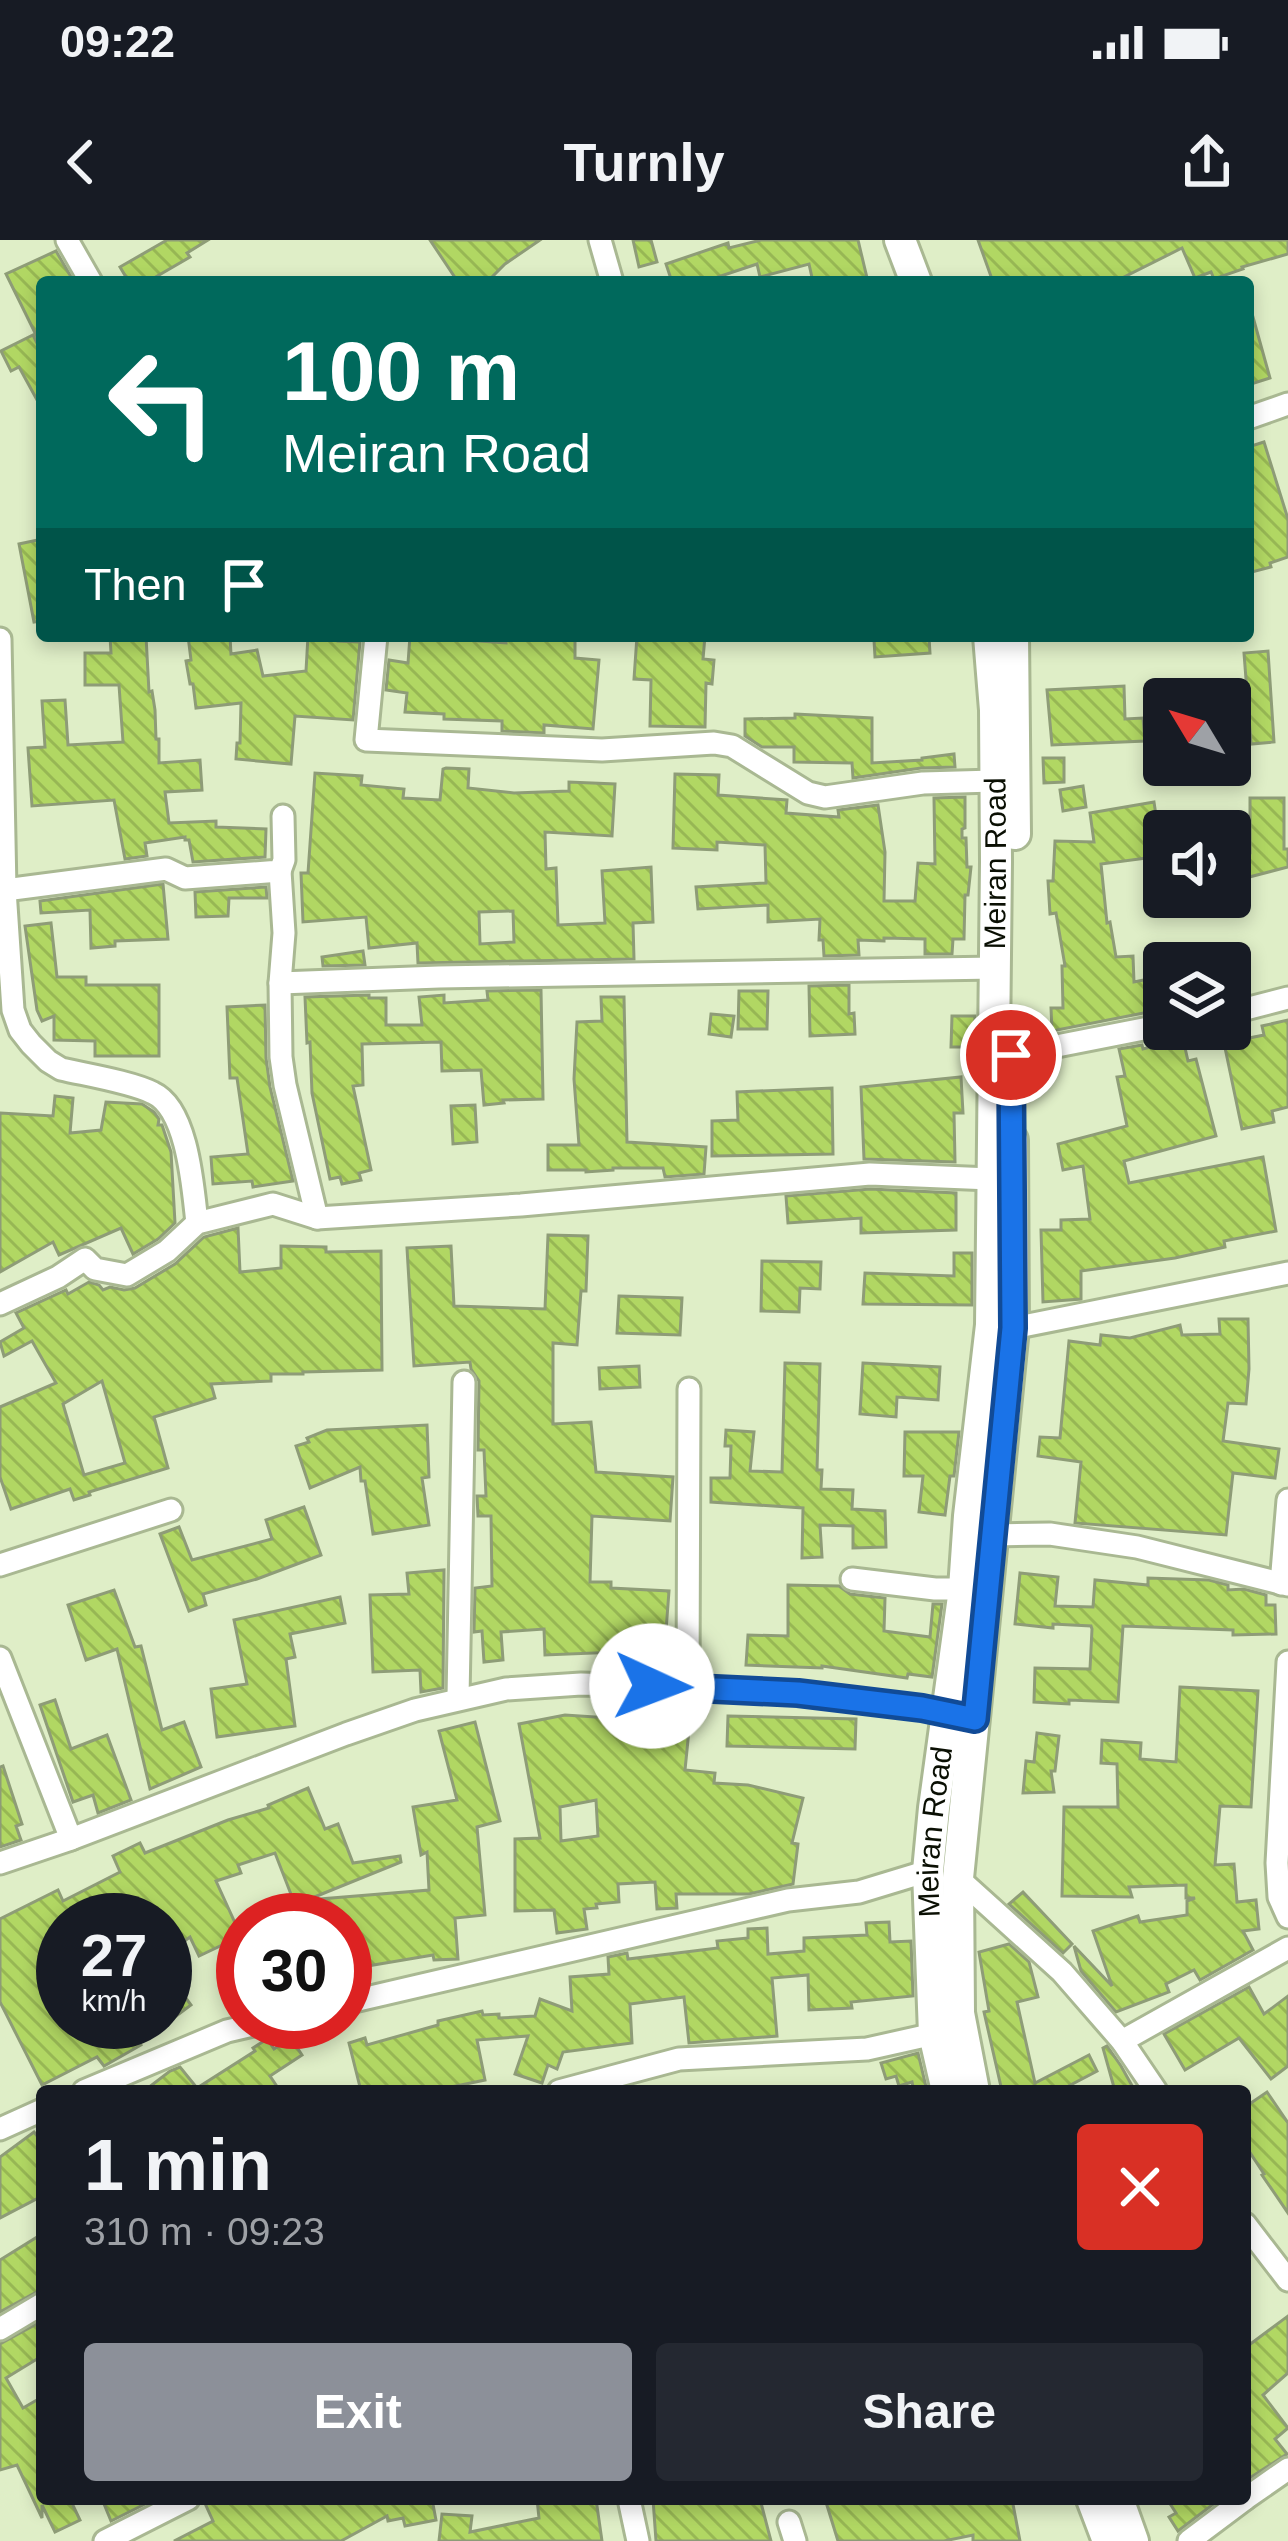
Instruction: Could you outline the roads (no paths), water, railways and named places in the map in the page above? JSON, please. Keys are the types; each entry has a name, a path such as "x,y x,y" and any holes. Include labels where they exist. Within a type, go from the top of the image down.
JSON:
{"main road":[{"path":"883,240 896,276"},
{"path":"900,240 914,276"},
{"name":"Meiran Road","path":"962,1717 969,1516 991,1325 995,710 989,642"},
{"name":"Meiran Road","path":"973,2085 959,2013 934,1808 962,1717 994,1535 1013,1328 1013,642"},
{"name":"Meiran Road","path":"943,1875 934,2034 946,2085"},
{"path":"1094,2505 1108,2541"},
{"path":"1120,2505 1133,2541"}],"street":[{"path":"67,240 88,276"},
{"path":"600,240 610,276"},
{"path":"1254,416 1288,404"},
{"path":"0,639 5,890 13,1010 20,1030 48,1061 61,1069 156,1094 172,1110 190,1161 196,1223"},
{"path":"375,642 366,740 602,750 714,743 732,746 808,793 825,797 923,783 994,781"},
{"path":"283,816 281,1058 317,1218"},
{"path":"5,890 166,869 185,878 280,872"},
{"path":"280,983 995,968"},
{"path":"1251,1007 1288,998"},
{"path":"1011,1055 1143,1029"},
{"path":"0,1304 85,1259 94,1269 127,1275 167,1251 196,1223 273,1204 317,1218 870,1174 991,1179"},
{"path":"1013,1328 1288,1273"},
{"path":"458,1698 464,1382"},
{"path":"688,1687 689,1389"},
{"path":"994,1535 1050,1534 1137,1547 1284,1584 1288,1500"},
{"path":"0,1565 171,1510"},
{"path":"852,1579 964,1589"},
{"path":"0,1658 71,1839"},
{"path":"1288,1662 1276,1863 1279,1898 1288,1917"},
{"path":"0,1862 346,1733 458,1698 542,1685 798,1693 962,1717"},
{"path":"372,1997 788,1900 943,1875 1062,1972 1122,2041 1152,2085"},
{"path":"1122,2041 1288,1948"},
{"path":"582,2085 679,2059 868,2049 934,2034"},
{"path":"98,2085 216,2036"},
{"path":"0,2129 36,2113"},
{"path":"1251,2232 1288,2280"},
{"path":"0,2330 36,2308"},
{"path":"1251,2495 1288,2469"},
{"path":"105,2541 176,2505"},
{"path":"630,2505 638,2541"},
{"path":"1189,2541 1237,2505"}]}
